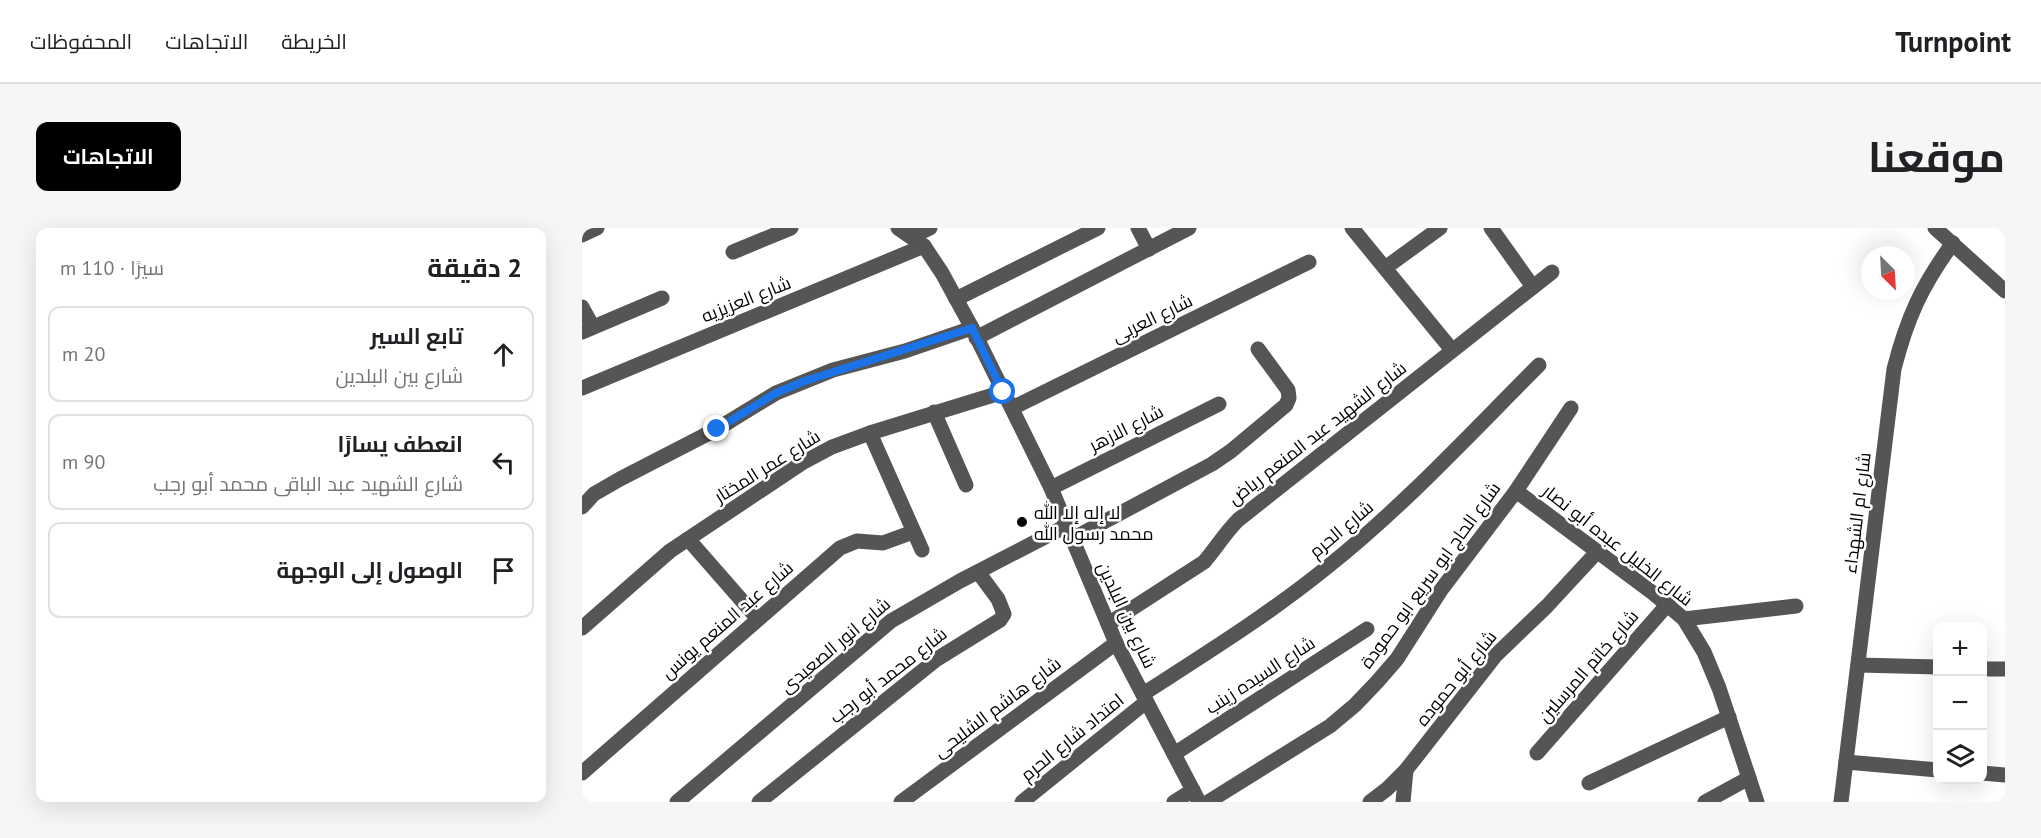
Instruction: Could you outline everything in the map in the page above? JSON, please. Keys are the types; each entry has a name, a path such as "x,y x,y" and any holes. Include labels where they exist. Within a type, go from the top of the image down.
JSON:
{"street":[{"path":"582,235 597,228"},
{"path":"733,252 791,228"},
{"path":"898,228 918,241"},
{"name":"شارع العزيزيه","path":"582,388 918,241 930,228"},
{"path":"956,299 1098,228"},
{"path":"1138,228 1149,249"},
{"path":"582,507 594,494 717,429 776,393 833,370 974,333 1189,228"},
{"path":"1352,228 1452,350"},
{"path":"1385,268 1440,228"},
{"path":"1491,228 1533,287"},
{"path":"1935,228 2005,291"},
{"name":"شارع بين البلدين","path":"918,241 956,299 1012,408 1051,488 1116,643 1196,796"},
{"name":"شارع ام الشهداء","path":"1841,802 1894,369 1902,334 1915,302 1932,271 1953,243"},
{"name":"شارع العربى","path":"1012,408 1309,262"},
{"name":"شارع الشهيد عبد المنعم رياض","path":"1108,624 1204,562 1224,534 1238,520 1552,272"},
{"path":"582,307 587,330 662,298"},
{"name":"شارع انور الصعيدى","path":"677,802 891,621 907,610 978,572 1069,533 1212,464 1231,451 1286,405 1289,398 1288,390 1258,349"},
{"name":"شارع الحرم","path":"1145,698 1263,616 1326,568 1394,509 1539,365"},
{"name":"شارع عمر المختار","path":"582,628 636,579 688,539 802,464 832,447 934,412 1003,392"},
{"name":"شارع الازهر","path":"1051,488 1219,404"},
{"name":"شارع الحاج ابو سريع ابو حمودة","path":"1208,802 1330,726 1355,705 1397,659 1441,590 1516,491 1570,408"},
{"path":"934,412 966,485"},
{"path":"870,433 922,550"},
{"name":"شارع الخليل عبده أبو نصار","path":"1516,491 1668,604 1684,619 1704,651 1757,802"},
{"name":"شارع عبد المنعم يونس","path":"582,772 840,548 857,541 883,543 914,532"},
{"path":"688,539 758,619"},
{"name":"شارع أبو حموده","path":"1370,802 1406,770 1496,655 1547,606 1597,552"},
{"name":"شارع محمد أبو رجب","path":"759,802 937,659 1000,620 1004,614 1002,605 978,572"},
{"name":"شارع خاتم المرسلين","path":"1537,753 1668,604"},
{"path":"1684,619 1796,606"},
{"name":"شارع السيده زينب","path":"1174,754 1367,629"},
{"name":"شارع هاشم الشليحى","path":"901,802 1116,643"},
{"path":"1858,665 1933,667"},
{"path":"1987,669 2005,669"},
{"name":"امتداد شارع الحرم","path":"1022,802 1145,698"},
{"path":"1589,783 1729,717"},
{"path":"1846,762 1933,770"},
{"path":"1402,802 1406,770"},
{"path":"1987,773 2005,775"},
{"path":"1705,802 1749,778"},
{"path":"1174,802 1196,796"}],"place":[{"name":"لا إله إلا الله محمد رسول الله","path":"1022,522"}],"route":[{"path":"717,429 776,393 805,381 833,370 905,351 972,328 1003,392"}]}
